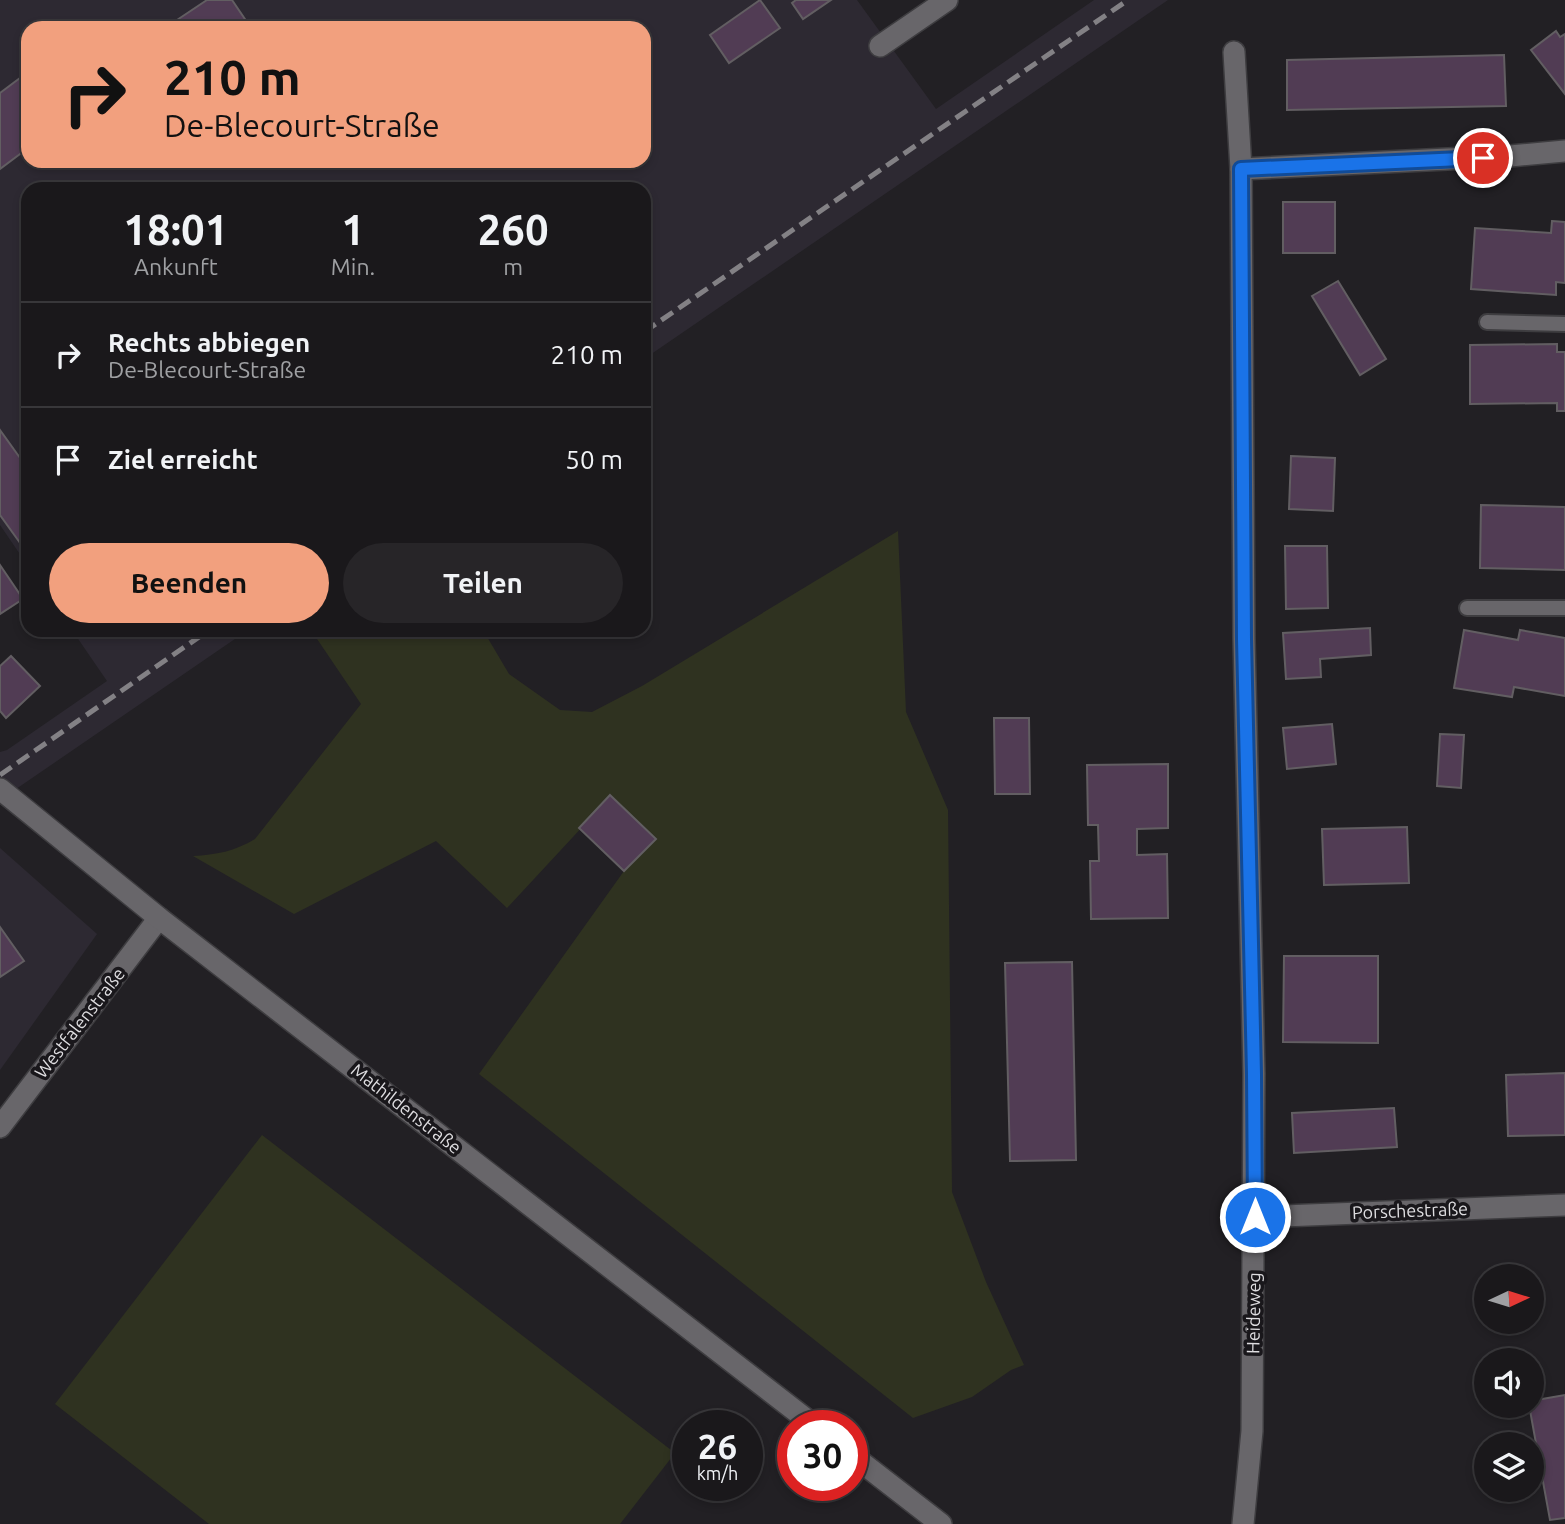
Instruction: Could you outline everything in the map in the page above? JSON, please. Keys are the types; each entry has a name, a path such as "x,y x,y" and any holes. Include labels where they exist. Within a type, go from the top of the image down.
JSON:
{"street":[{"path":"880,46 947,0"},
{"name":"Heideweg","path":"1234,52 1241,169 1244,639 1255,1217 1252,1431 1243,1524"},
{"path":"1241,169 1565,151"},
{"name":"Mathildenstraße","path":"0,789 159,918 794,1410"},
{"name":"Westfalenstraße","path":"0,1126 159,918"},
{"name":"Porschestraße","path":"1255,1217 1565,1205"},
{"path":"868,1467 941,1524"}],"lane":[{"path":"1487,322 1565,324"},
{"path":"1467,608 1565,608"}],"shaded area":[{"path":"0,0 857,0 936,109 1094,0 1168,0 651,354 651,182 21,182 21,556 0,525"},
{"path":"77,637 238,637 0,800 0,752 7,750 107,681"},
{"path":"0,848 97,934 0,1070"}],"green space":[{"path":"898,531 906,712 948,810 952,1192 986,1282 1024,1365 1011,1370 972,1397 913,1418 479,1074 624,871 656,839 611,796 507,908 436,841 294,914 193,856 225,852 255,839 361,704 316,637 487,637 509,674 560,710 592,712 642,686"},
{"path":"262,1135 672,1451 672,1457 620,1524 209,1524 55,1404"}],"building":[{"path":"207,0 232,0 246,21 176,21"},
{"path":"760,0 780,28 729,63 710,35"},
{"path":"796,0 831,0 803,19 792,3"},
{"path":"1556,31 1560,37 1565,34 1565,94 1531,50"},
{"path":"1504,55 1506,106 1287,110 1287,60"},
{"path":"21,77 21,153 0,169 0,93"},
{"path":"1283,202 1335,202 1335,253 1283,253"},
{"path":"1552,221 1565,222 1565,283 1556,282 1556,295 1471,289 1475,228 1551,233"},
{"path":"1338,281 1386,359 1360,375 1312,296"},
{"path":"1557,344 1557,352 1565,352 1565,411 1557,411 1557,403 1470,404 1470,345"},
{"path":"0,430 21,459 21,544 0,515"},
{"path":"1291,456 1335,458 1333,511 1289,509"},
{"path":"1481,505 1565,507 1565,570 1480,568"},
{"path":"1285,546 1327,546 1328,608 1286,609"},
{"path":"0,565 21,596 21,600 0,614"},
{"path":"1370,628 1371,655 1320,659 1321,677 1286,679 1283,633"},
{"path":"1464,630 1518,640 1520,630 1565,638 1565,696 1514,687 1512,697 1454,688"},
{"path":"11,656 40,686 6,718 0,711 0,666"},
{"path":"994,718 1029,718 1030,794 995,794"},
{"path":"1332,724 1336,764 1287,769 1283,728"},
{"path":"1440,734 1464,735 1461,788 1437,786"},
{"path":"1168,764 1168,828 1137,829 1137,855 1167,854 1168,918 1091,919 1090,861 1099,861 1098,825 1088,825 1087,765"},
{"path":"610,795 656,839 624,871 579,828"},
{"path":"1407,827 1409,883 1324,885 1322,829"},
{"path":"0,927 24,961 0,977"},
{"path":"1284,956 1378,956 1378,1043 1283,1042"},
{"path":"1072,962 1076,1160 1010,1161 1005,963"},
{"path":"1565,1073 1565,1135 1508,1136 1506,1075"},
{"path":"1394,1108 1397,1147 1294,1153 1292,1113"},
{"path":"1565,1395 1565,1518 1550,1520 1544,1487 1544,1432 1534,1432 1531,1418 1544,1418 1544,1399"}],"railway":[{"path":"651,327 1128,0"},
{"path":"0,775 199,637"}],"route":[{"path":"1255,1217 1244,639 1241,169 1483,158"}]}
